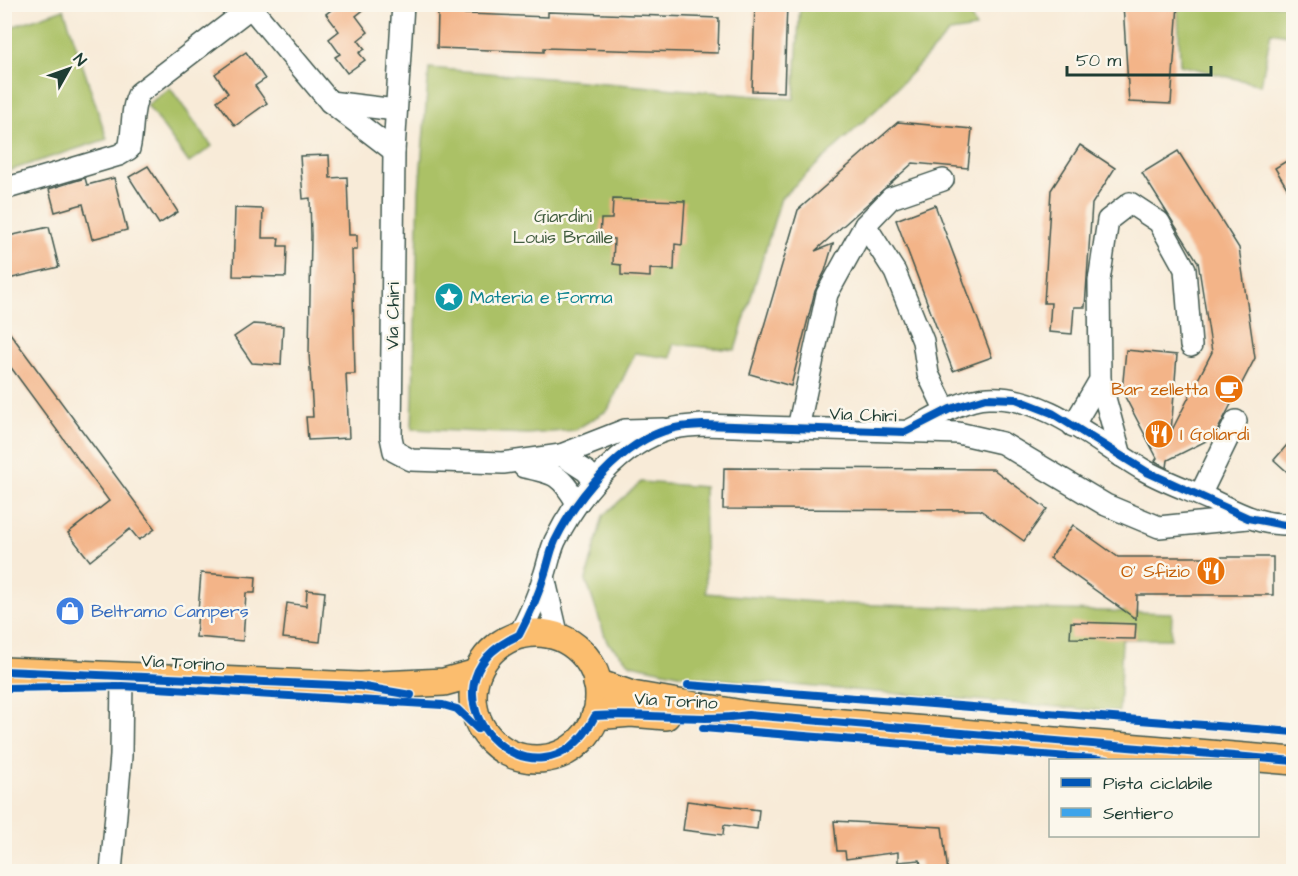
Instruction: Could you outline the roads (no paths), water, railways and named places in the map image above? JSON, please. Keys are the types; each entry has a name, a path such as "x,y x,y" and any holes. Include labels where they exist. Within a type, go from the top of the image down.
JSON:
{"main road":[{"path":"538,633 558,637 579,651 594,671 598,700 595,716 587,732 571,748 557,755 527,758 499,747 488,737 474,710 473,692 477,673 493,649 519,635 538,633"},
{"name":"Via Torino","path":"4,671 359,686 444,682 477,673"},
{"name":"Via Torino","path":"597,683 632,695 748,716 1293,761"},
{"name":"Via Torino","path":"359,686 452,701 474,710"},
{"name":"Via Torino","path":"595,716 631,713 718,720 748,716"}],"street":[{"path":"394,151 403,4"},
{"path":"4,189 119,155 129,149 133,134 134,103 139,93 249,6 330,102 394,151"},
{"path":"330,102 396,110"},
{"name":"Via Chiri","path":"394,151 391,437 394,451 411,460 503,463 552,472 563,481 577,504"},
{"path":"798,428 827,294 865,225 891,198 943,180"},
{"path":"1121,456 1100,380 1099,281 1108,220 1130,203 1159,222 1185,269 1191,346"},
{"path":"865,225 896,272 923,341 928,374 946,411"},
{"path":"1072,426 1100,380"},
{"name":"Via Chiri","path":"905,432 946,411 986,398 1017,399 1052,413 1147,472 1248,518 1290,527"},
{"path":"1200,495 1236,421"},
{"name":"Via Chiri","path":"503,463 561,455 625,430 671,429 703,425 958,433 1002,443 1114,510 1159,527 1248,518"},
{"name":"Via Chiri","path":"519,635 544,577 554,543 577,504 595,481 621,457 649,438 671,429"},
{"path":"561,455 586,471 595,481"},
{"name":"Via Chiri","path":"544,577 558,637"},
{"path":"111,872 121,756 122,675"}],"place":[{"name":"Materia e Forma","path":"449,297"},
{"name":"Bar zelletta","path":"1229,389"},
{"name":"I Goliardi","path":"1159,434"},
{"name":"O' Sfizio","path":"1211,571"},
{"name":"Beltramo Campers","path":"70,611"}],"park label":[{"name":"Giardini Louis Braille","path":"563,226"}]}
